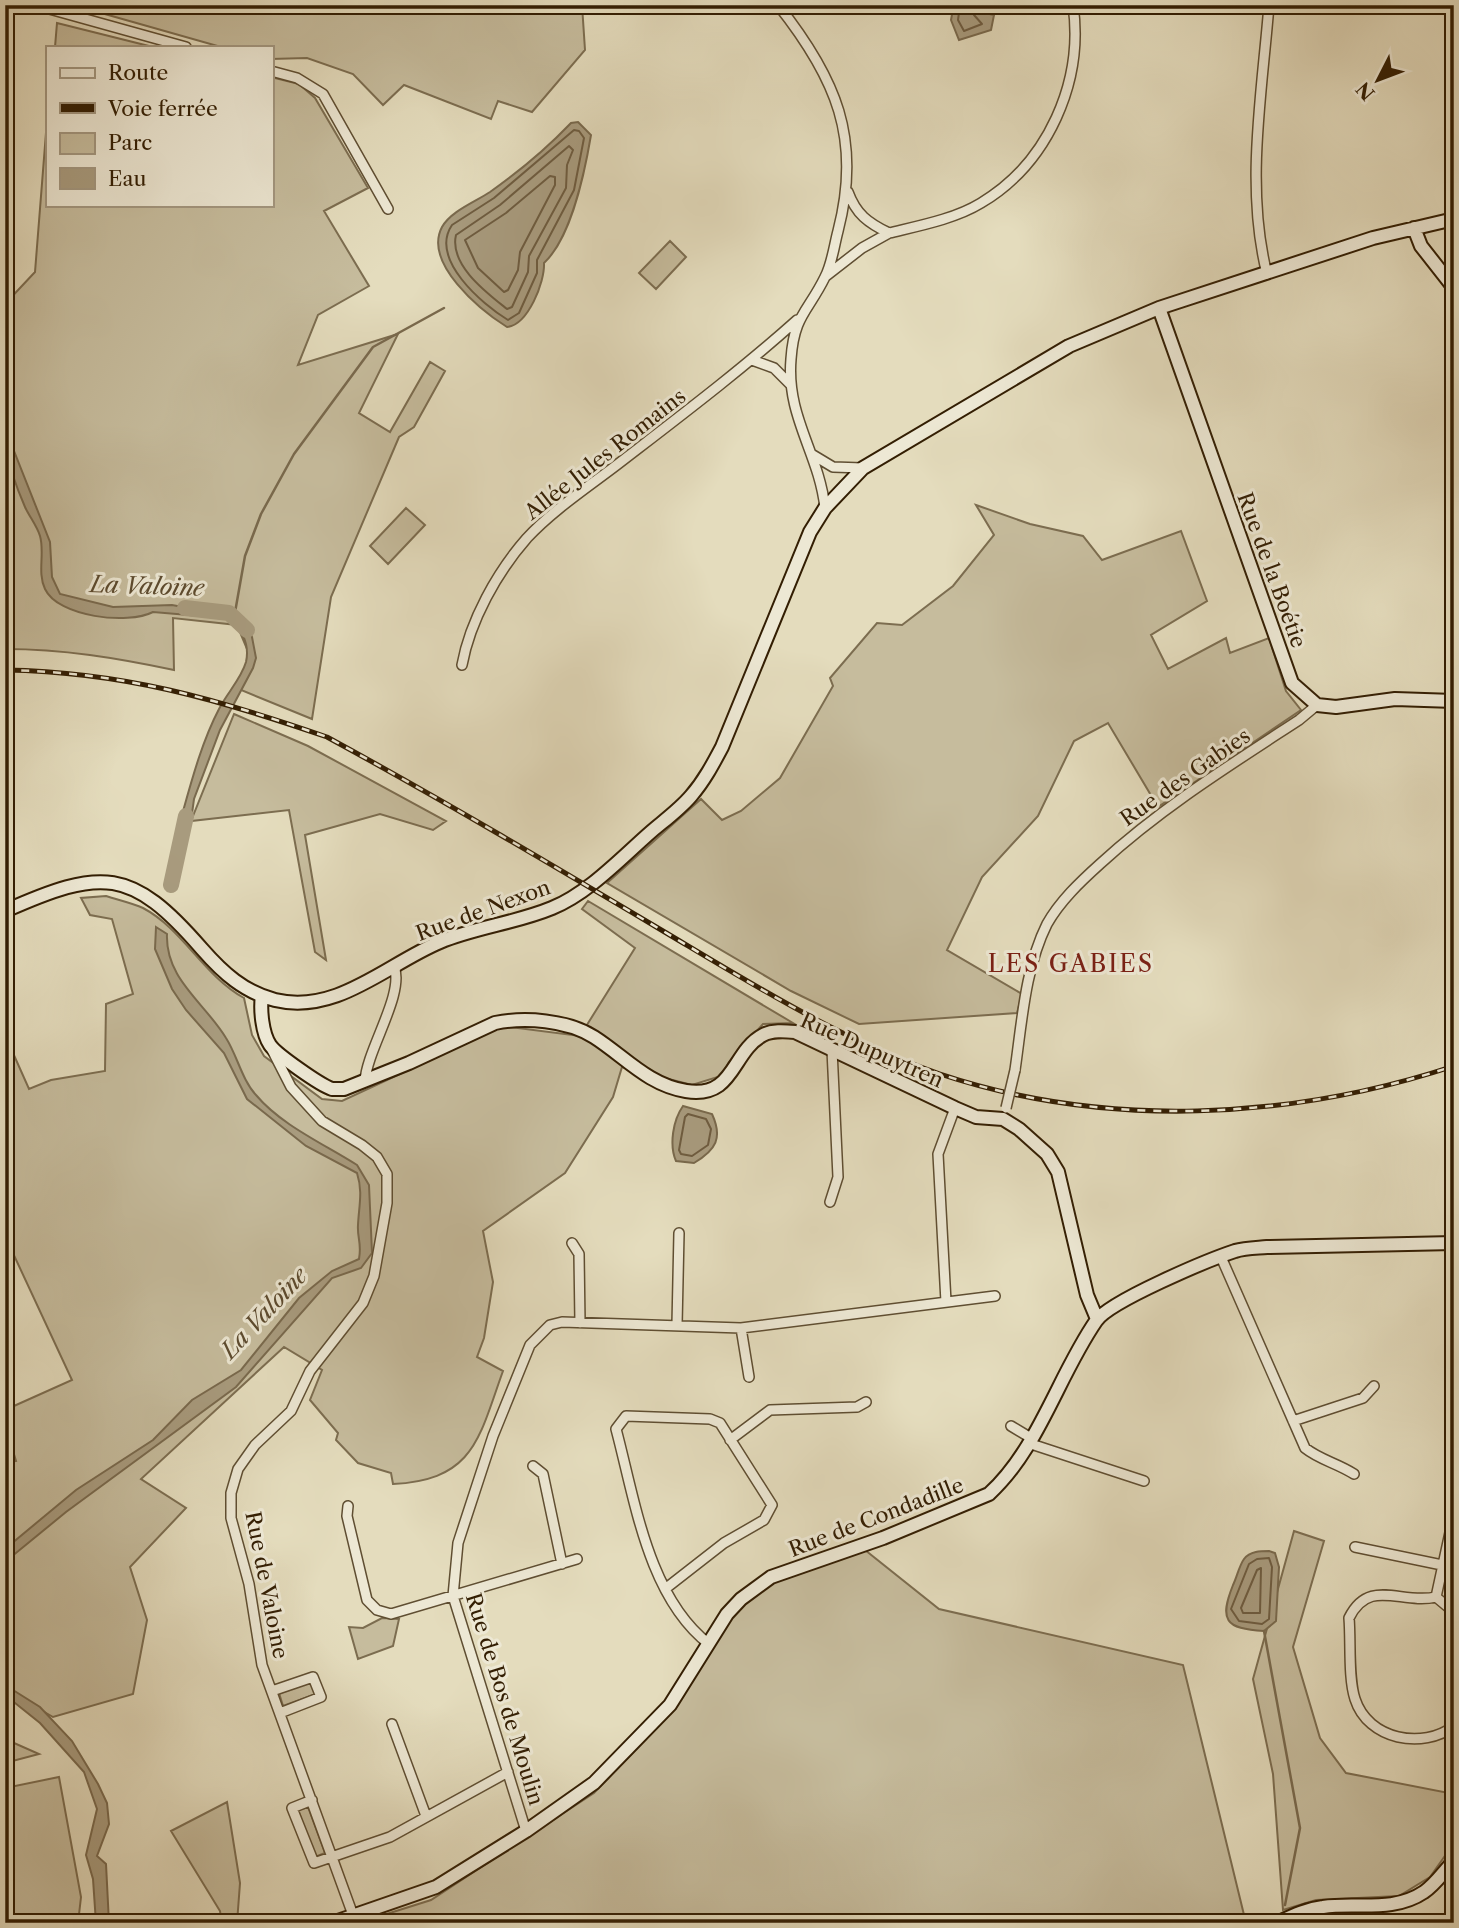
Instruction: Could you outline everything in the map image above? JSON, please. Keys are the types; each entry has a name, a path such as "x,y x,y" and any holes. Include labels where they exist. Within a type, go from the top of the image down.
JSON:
{"street":[{"path":"35,5 182,46"},
{"path":"778,5 821,65 838,106 848,149 848,192 826,276 797,320 790,384 801,436 813,455 825,508"},
{"path":"826,276 862,248 889,233 920,226 980,205 1026,164 1047,137 1065,99 1076,27 1073,5"},
{"path":"1267,274 1257,225 1255,180 1269,5"},
{"path":"273,72 296,78 323,94 388,209"},
{"path":"848,192 854,208 868,223 889,233"},
{"name":"Rue de Nexon","path":"5,911 60,888 83,883 107,882 132,888 156,900 226,975 262,996 287,1002 313,1002 348,991 441,942 553,908 600,875 689,799 722,747 797,558 825,508 863,468 1069,346 1159,308 1373,238 1454,219"},
{"path":"1414,228 1421,246 1454,288"},
{"name":"Rue de la Boétie","path":"1159,308 1292,683 1317,705"},
{"name":"Allée Jules Romains","path":"462,665 467,641 492,591 528,538 569,501 752,360 797,320"},
{"path":"752,360 774,368 790,384"},
{"path":"813,455 832,467 844,486"},
{"path":"832,467 863,468"},
{"path":"1317,705 1336,707 1395,699 1454,701"},
{"name":"Rue des Gabies","path":"1005,1114 1032,964 1048,923 1063,901 1081,881 1160,812 1299,720 1317,705"},
{"path":"365,1081 366,1065 395,990 394,966"},
{"name":"Rue de Valoine","path":"262,996 261,1011 270,1047 291,1087 322,1121 377,1157 387,1174 387,1203 374,1276 363,1303 310,1371 291,1411 255,1445 238,1469 231,1493 231,1518 249,1584 262,1665 353,1915"},
{"name":"Rue Dupuytren","path":"270,1047 320,1085 344,1089 495,1023 512,1020 541,1021 584,1032 646,1076 687,1092 708,1091 722,1084 748,1048 762,1035 776,1031 794,1032 976,1117 1005,1114 1033,1139 1047,1154 1058,1172 1087,1295 1097,1319"},
{"path":"830,1202 838,1177 832,1050"},
{"path":"946,1302 938,1154 955,1108"},
{"path":"677,1325 679,1233"},
{"path":"572,1243 579,1254 580,1323"},
{"name":"Rue de Condadille","path":"332,1923 436,1887 578,1796 622,1758 670,1705 734,1606 771,1577 883,1538 989,1494 1002,1482 1029,1440 1097,1319 1116,1304 1238,1250 1454,1243"},
{"path":"1221,1257 1305,1448 1354,1474"},
{"name":"Rue de Bos de Moulin","path":"526,1831 453,1596 458,1543 493,1436 530,1345 550,1325 580,1323 741,1328 995,1296"},
{"path":"741,1328 749,1377"},
{"path":"1293,1422 1363,1398 1374,1385"},
{"path":"730,1440 770,1410 857,1406 866,1402"},
{"path":"664,1589 723,1544 764,1520 772,1505 720,1423 710,1419 626,1416 616,1429 654,1568 664,1589 694,1632 709,1644"},
{"path":"1011,1426 1029,1440 1144,1481"},
{"path":"533,1466 543,1474 562,1564"},
{"path":"348,1506 347,1516 368,1600 377,1610 391,1614 577,1559"},
{"path":"1436,1597 1454,1514"},
{"path":"1355,1547 1443,1565"},
{"path":"1436,1597 1422,1600 1377,1594 1364,1598 1355,1606 1349,1618 1355,1699 1376,1727 1393,1736 1410,1740 1427,1739 1442,1735 1454,1726"},
{"path":"1436,1597 1454,1612"},
{"name":"Rue de Valoine","path":"272,1691 313,1677 321,1697 280,1713"},
{"path":"391,1724 426,1816"},
{"path":"312,1800 292,1808 314,1863 390,1837 508,1772"},
{"path":"1277,1923 1324,1906 1388,1905 1409,1899 1425,1892 1454,1861"}],"green space":[{"path":"73,5 582,5 585,50 532,112 498,101 491,119 404,85 383,105 353,74 307,58 273,59 273,46 217,46"},
{"path":"57,23 149,46 55,46"},
{"path":"273,78 299,84 315,98 368,188 324,211 369,286 318,315 298,365 398,334 359,413 390,432 430,362 445,371 414,427 399,437 331,597 312,719 241,690 250,656 237,625 173,618 174,670 90,655 5,649 5,304 35,272 46,133 46,206 273,206"},
{"path":"670,241 686,257 656,289 639,273"},
{"path":"976,505 1030,524 1083,536 1102,560 1181,531 1207,601 1151,635 1168,669 1226,638 1230,653 1269,638 1286,691 1301,710 1158,807 1108,723 1074,741 1038,816 982,877 947,950 1022,994 1017,1013 859,1024 791,991 607,883 701,799 722,820 741,811 780,778 833,686 830,678 877,623 902,625 953,586 994,535"},
{"path":"406,508 425,525 388,564 370,546"},
{"path":"234,714 308,746 446,821 433,830 380,814 305,835 326,960 315,952 289,810 191,821"},
{"path":"106,896 143,908 170,928 217,977 244,998 252,1035 264,1056 322,1099 342,1101 503,1026 580,1036 635,948 582,909 588,901 793,1023 763,1024 729,1062 721,1076 692,1085 622,1067 613,1097 565,1173 483,1231 493,1282 484,1338 477,1357 503,1371 479,1435 458,1464 441,1474 420,1481 393,1484 391,1473 358,1463 336,1440 338,1433 310,1400 322,1370 284,1347 141,1479 186,1508 130,1567 147,1620 133,1694 53,1717 5,1689 5,1463 16,1461 5,1424 5,1410 72,1380 5,1236 5,1035 29,1089 51,1080 105,1071 106,1004 133,994 112,919 90,915 81,898"},
{"path":"1294,1531 1324,1541 1293,1647 1320,1738 1346,1773 1454,1794 1454,1843 1430,1877 1399,1896 1316,1900 1283,1910 1273,1774 1253,1679"},
{"path":"865,1550 939,1609 1183,1665 1246,1923 358,1923 431,1900 594,1793 658,1726 732,1615 768,1583"},
{"path":"382,1618 399,1619 393,1646 358,1659 349,1627 363,1628"},
{"path":"311,1682 316,1694 283,1706 279,1693"},
{"path":"5,1739 39,1754 5,1763"},
{"path":"59,1777 81,1897 78,1923 5,1923 5,1788"},
{"path":"227,1802 240,1883 237,1923 222,1923 220,1911 171,1831"},
{"path":"308,1807 325,1853 315,1857 298,1810"}],"water":[{"path":"957,5 977,5 980,12 994,15 991,30 959,40 951,20 953,9"},
{"path":"578,122 591,135 585,167 569,221 554,252 544,263 542,281 534,301 522,319 507,327 470,297 447,270 440,255 438,241 442,227 457,212 490,192 521,168 571,123"},
{"path":"5,441 14,451 50,542 52,577 60,594 113,607 172,605 238,617 247,625 256,658 253,668 220,730 194,799 191,821 183,837 176,836 200,755 219,709 246,662 247,648 243,636 235,625 224,618 153,612 142,616 111,618 78,612 52,599 43,583 40,536 16,483"},
{"path":"156,927 167,934 168,950 179,977 226,1038 256,1095 290,1125 357,1165 369,1185 372,1253 361,1268 332,1278 236,1387 66,1512 5,1562 5,1549 76,1490 153,1440 192,1400 241,1370 299,1298 332,1271 359,1259 360,1193 357,1173 306,1146 247,1099 224,1053 186,1010 172,989 155,949"},
{"path":"683,1106 712,1114 717,1130 712,1148 694,1163 676,1161 674,1155 673,1133"},
{"path":"1269,1551 1275,1553 1279,1567 1276,1621 1264,1631 1233,1625 1226,1614 1226,1607 1241,1565 1249,1554"},
{"path":"5,1685 40,1707 72,1741 107,1803 109,1824 97,1856 106,1864 109,1923 96,1923 93,1879 86,1855 97,1809 84,1772 40,1723 10,1699"}],"waterway":[{"path":"234,618 245,556 261,514 294,454 373,347 444,308"},
{"name":"La Valoine","path":"185,608 229,613 247,630"},
{"name":"La Valoine","path":"171,885 186,816"},
{"path":"1264,1631 1300,1828 1285,1905"}],"railway":[{"path":"5,670 90,676 169,690 247,711 327,737 832,1028 940,1074 1003,1092 1067,1104 1132,1110 1197,1111 1263,1107 1328,1098 1392,1084 1454,1066"}],"district":[{"name":"LES GABIES","path":"1071,963"}]}
